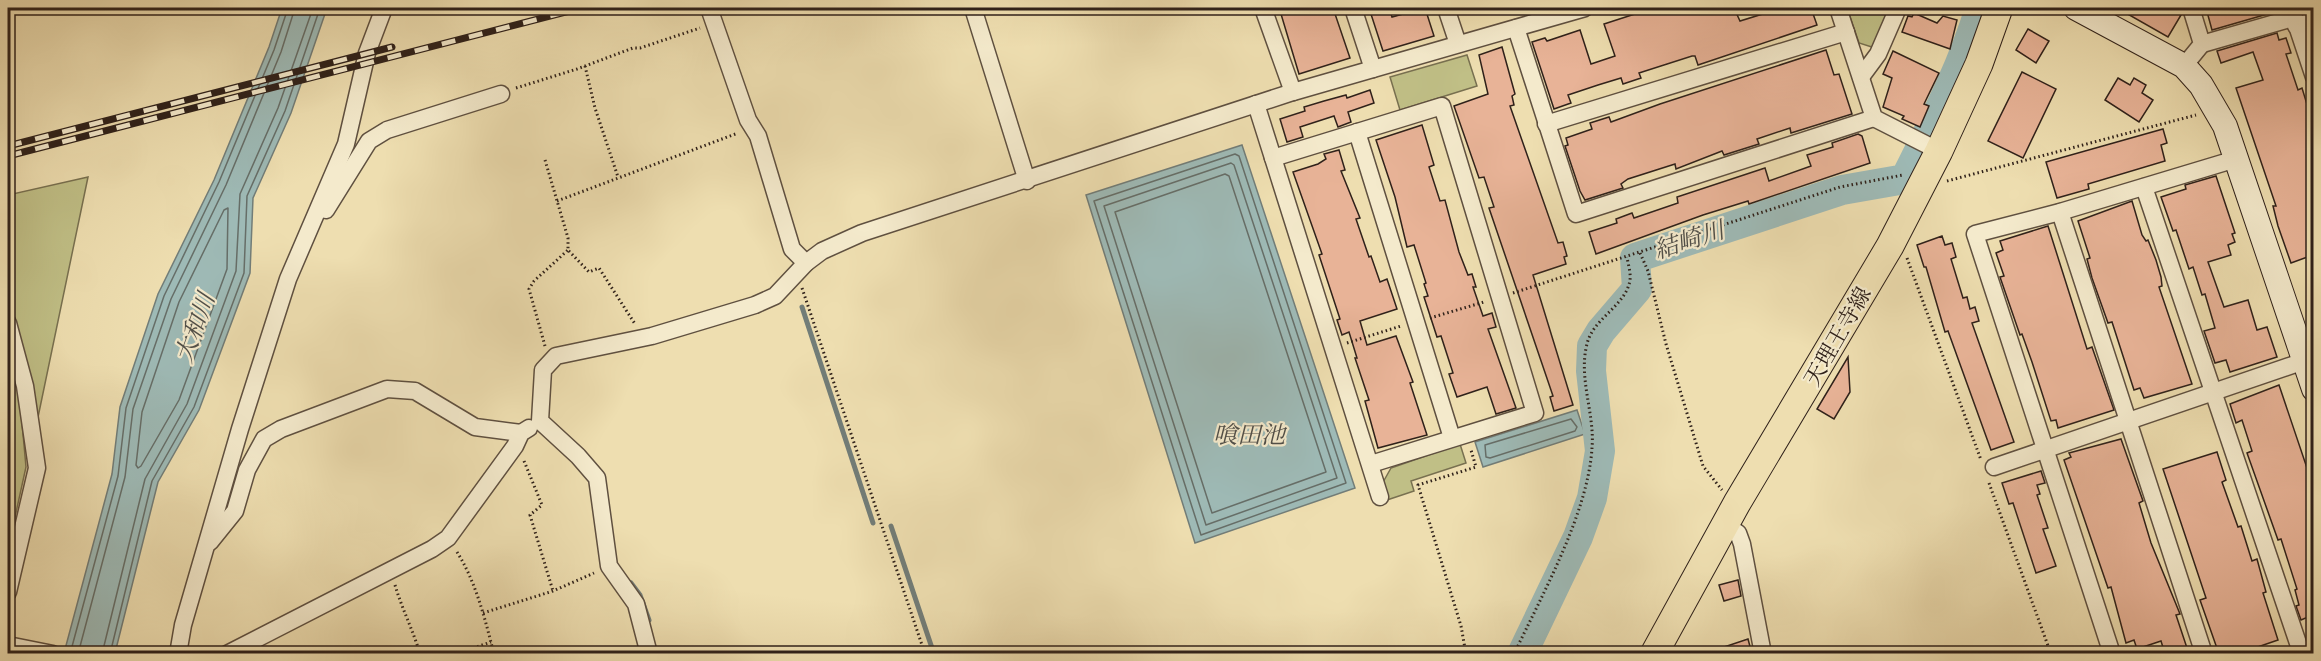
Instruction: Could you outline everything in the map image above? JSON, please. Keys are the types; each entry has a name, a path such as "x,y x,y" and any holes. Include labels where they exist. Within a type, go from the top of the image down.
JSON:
{"main road":[{"name":"天理王寺線","path":"1654,654 1731,514 1890,246 1930,170 1979,64 1999,8"}],"street":[{"path":"178,654 183,625 204,550 288,279 346,144 367,53 384,8"},
{"path":"710,8 753,128 792,249 806,263"},
{"path":"973,8 1028,181"},
{"path":"1263,8 1293,92"},
{"path":"1353,8 1374,69"},
{"path":"1446,8 1458,44"},
{"path":"227,654 448,538 518,439 540,421 543,369 556,356 643,338 755,305 775,296 806,263 822,251 862,233 1028,181 1293,92 1516,28 1539,14 1585,8"},
{"path":"1838,8 1874,118 1930,170"},
{"path":"1861,77 1878,54 1898,8"},
{"path":"2076,8 2184,66 2215,106 2225,126 2309,360 2313,389"},
{"path":"2191,8 2202,45"},
{"path":"2184,66 2202,45 2293,17 2313,20"},
{"path":"2293,17 2313,77"},
{"path":"1516,28 1576,214 1874,118"},
{"path":"1546,124 1846,32"},
{"path":"314,220 330,207 369,141 387,130 501,94"},
{"path":"1257,105 1380,497"},
{"path":"1273,158 1442,106 1535,412 1371,464"},
{"path":"1357,132 1416,322 1459,436"},
{"path":"2112,654 1976,234 2060,212 2235,159"},
{"path":"2144,187 2303,651"},
{"path":"2060,212 2204,654"},
{"path":"8,323 25,386 37,468 8,592"},
{"path":"1987,467 2309,360"},
{"path":"204,550 235,511 247,470 264,438 281,429 387,389 415,391 475,428 518,439"},
{"path":"540,421 578,456 597,478 609,566 636,604 649,654"},
{"path":"1731,514 1742,544 1763,654"},
{"path":"8,645 53,654"}],"path":[{"path":"501,94 633,48 640,48 715,24"},
{"path":"585,66 595,108 618,177"},
{"path":"1334,347 1501,297 1840,187 2200,114 2215,106"},
{"path":"557,201 753,128"},
{"path":"545,160 568,238 568,250 589,272 599,268 643,338"},
{"path":"1890,246 1909,258 1987,467 2051,654"},
{"path":"550,362 529,289 534,281 568,250"},
{"path":"1640,253 1648,271 1666,344 1703,466 1723,491 1731,514"},
{"path":"1514,654 1571,531 1586,487 1592,449 1592,428 1584,357 1594,327 1627,289 1631,278 1627,257"},
{"path":"793,279 802,288 807,299 925,654"},
{"path":"1459,436 1476,467 1418,485 1461,626 1466,654"},
{"path":"518,439 520,450 542,505 530,515 553,591"},
{"path":"448,538 465,565 483,613 494,654"},
{"path":"483,613 553,591 609,566"},
{"path":"390,570 402,608 410,618 420,654"},
{"path":"456,654 491,642"}],"shaded area":[{"path":"1847,8 1890,8 1875,48 1859,43"},
{"path":"1467,55 1477,86 1400,110 1390,77"},
{"path":"88,177 37,422 25,361 12,315 8,309 8,195"},
{"path":"8,344 19,390 26,467 8,549"},
{"path":"1460,444 1466,463 1411,481 1414,491 1387,500 1382,484 1391,468"}],"water":[{"name":"大和川","path":"282,8 327,8 291,113 253,198 250,273 199,410 158,482 115,653 64,653 112,474 120,407 158,294 214,180 269,47"},
{"name":"喰田池","path":"1242,145 1355,488 1195,543 1086,195"},
{"path":"1577,410 1585,434 1483,467 1475,442"}],"building":[{"path":"1301,8 1333,8 1350,58 1299,74 1281,14"},
{"path":"1369,8 1389,8 1392,17 1425,8 1434,36 1383,51"},
{"path":"1639,8 1734,8 1740,21 1782,8 1811,8 1817,25 1698,65 1695,56 1692,56 1639,73 1641,78 1623,84 1621,78 1598,85 1568,95 1571,103 1554,109 1532,42 1545,38 1547,41 1580,30 1591,64 1615,56 1604,24 1641,12"},
{"path":"2117,8 2176,8 2174,12 2181,15 2168,37"},
{"path":"2206,8 2269,8 2271,13 2212,30"},
{"path":"1914,13 1937,23 1943,16 1957,20 1950,49 1902,32 1908,16 1912,17"},
{"path":"2028,29 2049,41 2036,63 2016,50"},
{"path":"2277,33 2279,40 2286,38 2291,53 2286,54 2298,90 2302,88 2313,124 2313,255 2291,263 2278,226 2273,206 2276,206 2236,88 2263,80 2253,52 2221,63 2217,51"},
{"path":"1502,47 1515,94 1512,96 1514,105 1510,106 1558,243 1563,242 1567,256 1564,257 1566,264 1533,275 1573,405 1554,411 1550,397 1553,396 1489,208 1494,207 1484,177 1479,178 1454,106 1488,94 1479,55"},
{"path":"1826,50 1834,75 1839,74 1852,114 1791,133 1790,128 1757,139 1759,144 1724,155 1722,151 1676,169 1675,164 1628,179 1621,184 1623,188 1585,200 1565,146 1568,145 1566,138 1592,129 1590,123 1609,117 1611,122"},
{"path":"1893,51 1939,73 1924,104 1929,106 1920,127 1902,119 1904,116 1883,107 1892,78 1883,74"},
{"path":"2022,72 2056,89 2023,158 1988,141"},
{"path":"2118,78 2130,85 2134,78 2146,85 2142,93 2153,100 2139,122 2105,100"},
{"path":"1370,90 1374,103 1348,112 1351,122 1338,127 1334,116 1300,127 1303,137 1287,142 1280,119 1305,111 1304,107 1346,95 1347,98"},
{"path":"1422,125 1434,165 1429,167 1440,201 1445,200 1459,252 1468,275 1472,274 1476,287 1473,287 1483,316 1492,313 1496,327 1488,329 1516,408 1496,414 1487,387 1457,397 1449,374 1453,373 1441,336 1437,337 1424,297 1428,296 1424,284 1426,283 1414,245 1407,247 1395,197 1376,140"},
{"path":"2163,129 2167,143 2161,145 2165,161 2088,184 2089,189 2057,198 2046,162"},
{"path":"1858,134 1862,136 1870,163 1749,204 1748,201 1703,215 1596,254 1589,232 1617,223 1616,219 1632,213 1634,218 1678,203 1677,197 1765,168 1769,181 1811,166 1807,155 1833,147 1832,143"},
{"path":"1339,150 1345,170 1341,171 1360,218 1356,219 1369,257 1371,256 1380,282 1387,279 1397,309 1360,321 1367,345 1396,336 1413,382 1410,383 1427,435 1378,448 1365,401 1369,400 1349,332 1342,335 1337,320 1340,319 1319,255 1322,254 1293,172 1318,164 1326,159 1324,154"},
{"path":"2216,176 2235,233 2232,234 2235,242 2228,245 2231,255 2208,262 2224,307 2248,300 2257,330 2267,327 2277,357 2230,372 2226,360 2215,363 2204,331 2215,328 2205,294 2202,295 2193,267 2189,269 2176,230 2173,231 2161,197 2186,189 2185,185"},
{"path":"2132,201 2142,235 2146,241 2148,240 2156,260 2162,286 2159,287 2192,384 2144,398 2140,388 2134,390 2112,322 2108,323 2092,278 2087,259 2090,258 2078,221"},
{"path":"2048,226 2087,349 2092,347 2114,410 2058,428 2056,420 2051,421 2022,334 2020,335 2000,277 2004,276 1996,253 2003,250 2000,241"},
{"path":"1942,236 1945,245 1952,243 1956,257 1951,259 1963,298 1967,297 1970,309 1975,307 1979,321 1972,323 2014,442 1991,450 1948,331 1945,332 1926,267 1924,267 1917,245"},
{"path":"1848,357 1850,392 1834,419 1817,409"},
{"path":"2279,385 2309,474 2313,472 2313,615 2301,620 2296,606 2299,605 2295,590 2297,589 2281,539 2278,540 2247,453 2252,451 2242,420 2236,423 2230,404"},
{"path":"2121,439 2143,501 2139,503 2151,543 2180,614 2176,615 2189,654 2165,654 2161,641 2137,649 2134,640 2126,643 2111,587 2108,588 2064,460 2071,457 2069,453"},
{"path":"2217,452 2226,480 2222,482 2238,527 2241,526 2252,561 2257,559 2266,592 2263,593 2278,640 2246,651 2247,654 2219,654 2200,600 2206,598 2163,469"},
{"path":"2041,471 2045,483 2037,485 2040,494 2037,495 2048,528 2043,529 2056,566 2036,573 2013,503 2009,504 2002,483"},
{"path":"1738,580 1741,596 1724,601 1719,585"},
{"path":"1748,639 1752,654 1712,654 1712,651"}],"waterway":[{"name":"結崎川","path":"1522,654 1578,537 1592,498 1600,451 1591,371 1592,346 1601,331 1637,289 1635,258 1842,190 1905,179 1956,74 1980,8"},
{"path":"802,307 873,523"},
{"path":"891,526 934,654"},
{"path":"631,583 640,595 649,620"}],"railway":[{"path":"8,156 581,8"},
{"path":"8,146 392,47"}]}
